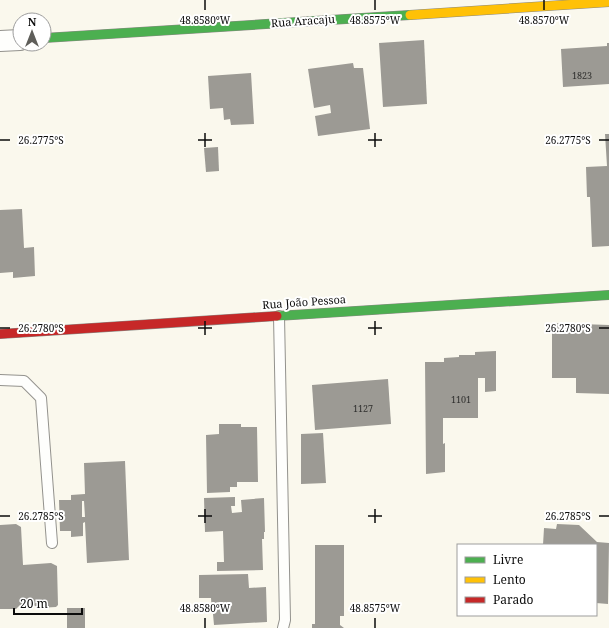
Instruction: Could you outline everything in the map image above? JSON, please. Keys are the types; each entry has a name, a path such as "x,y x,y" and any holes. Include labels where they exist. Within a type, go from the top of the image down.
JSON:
{"street":[{"name":"Rua Aracaju","path":"52,37 609,2"},
{"path":"0,41 12,40"},
{"name":"Rua João Pessoa","path":"0,334 609,295"}],"lane":[{"path":"279,316 285,605 285,620 283,628"},
{"path":"0,380 24,381 41,398 52,543"}],"building":[{"path":"424,40 427,104 383,107 379,43"},
{"path":"607,43 609,43 609,84 563,87 561,49 607,46"},
{"path":"353,63 354,68 363,68 370,129 318,136 315,116 331,113 330,105 314,108 308,69"},
{"path":"251,73 254,124 231,125 230,119 224,120 223,108 210,109 208,76"},
{"path":"605,134 609,134 609,246 592,247 590,197 587,197 586,167 607,166"},
{"path":"218,147 219,171 206,172 204,148"},
{"path":"22,209 24,248 34,247 35,276 13,278 13,272 0,273 0,210"},
{"path":"552,323 609,325 609,394 576,393 576,378 552,378"},
{"path":"496,351 496,391 485,392 485,378 478,378 478,418 443,418 445,472 426,474 425,362 444,362 444,358 459,357 459,355 475,355 475,352"},
{"path":"388,379 391,424 315,430 312,385"},
{"path":"219,424 241,424 241,427 257,427 258,482 237,482 237,487 230,487 230,492 207,493 206,435 219,434"},
{"path":"323,433 326,483 301,484 301,434"},
{"path":"125,461 129,560 87,563 85,522 83,523 83,536 71,537 71,531 60,531 59,500 71,500 71,495 85,494 84,463","holes":["82,501 84,501 85,517 82,517"]},
{"path":"235,497 235,506 231,506 232,513 242,512 241,500 264,498 265,532 264,539 262,539 263,570 217,571 217,562 224,562 223,531 205,532 204,498"},
{"path":"16,524 21,527 23,565 51,563 57,566 58,605 56,607 37,608 34,605 20,605 16,609 0,609 0,525"},
{"path":"557,524 579,525 597,542 609,543 608,604 597,603 597,544 543,544 544,528 556,529"},
{"path":"315,545 344,545 344,616 340,616 340,625 344,628 312,628 312,624 315,624"},
{"path":"248,574 249,588 266,587 267,622 214,625 211,598 199,598 199,575"},
{"path":"67,608 85,608 85,628 67,628"}],"traffic: fast":[{"path":"52,37 410,15"},
{"path":"277,316 609,295"}],"traffic: slow":[{"path":"410,15 609,2"}],"traffic: jam":[{"path":"0,334 277,316"}]}
